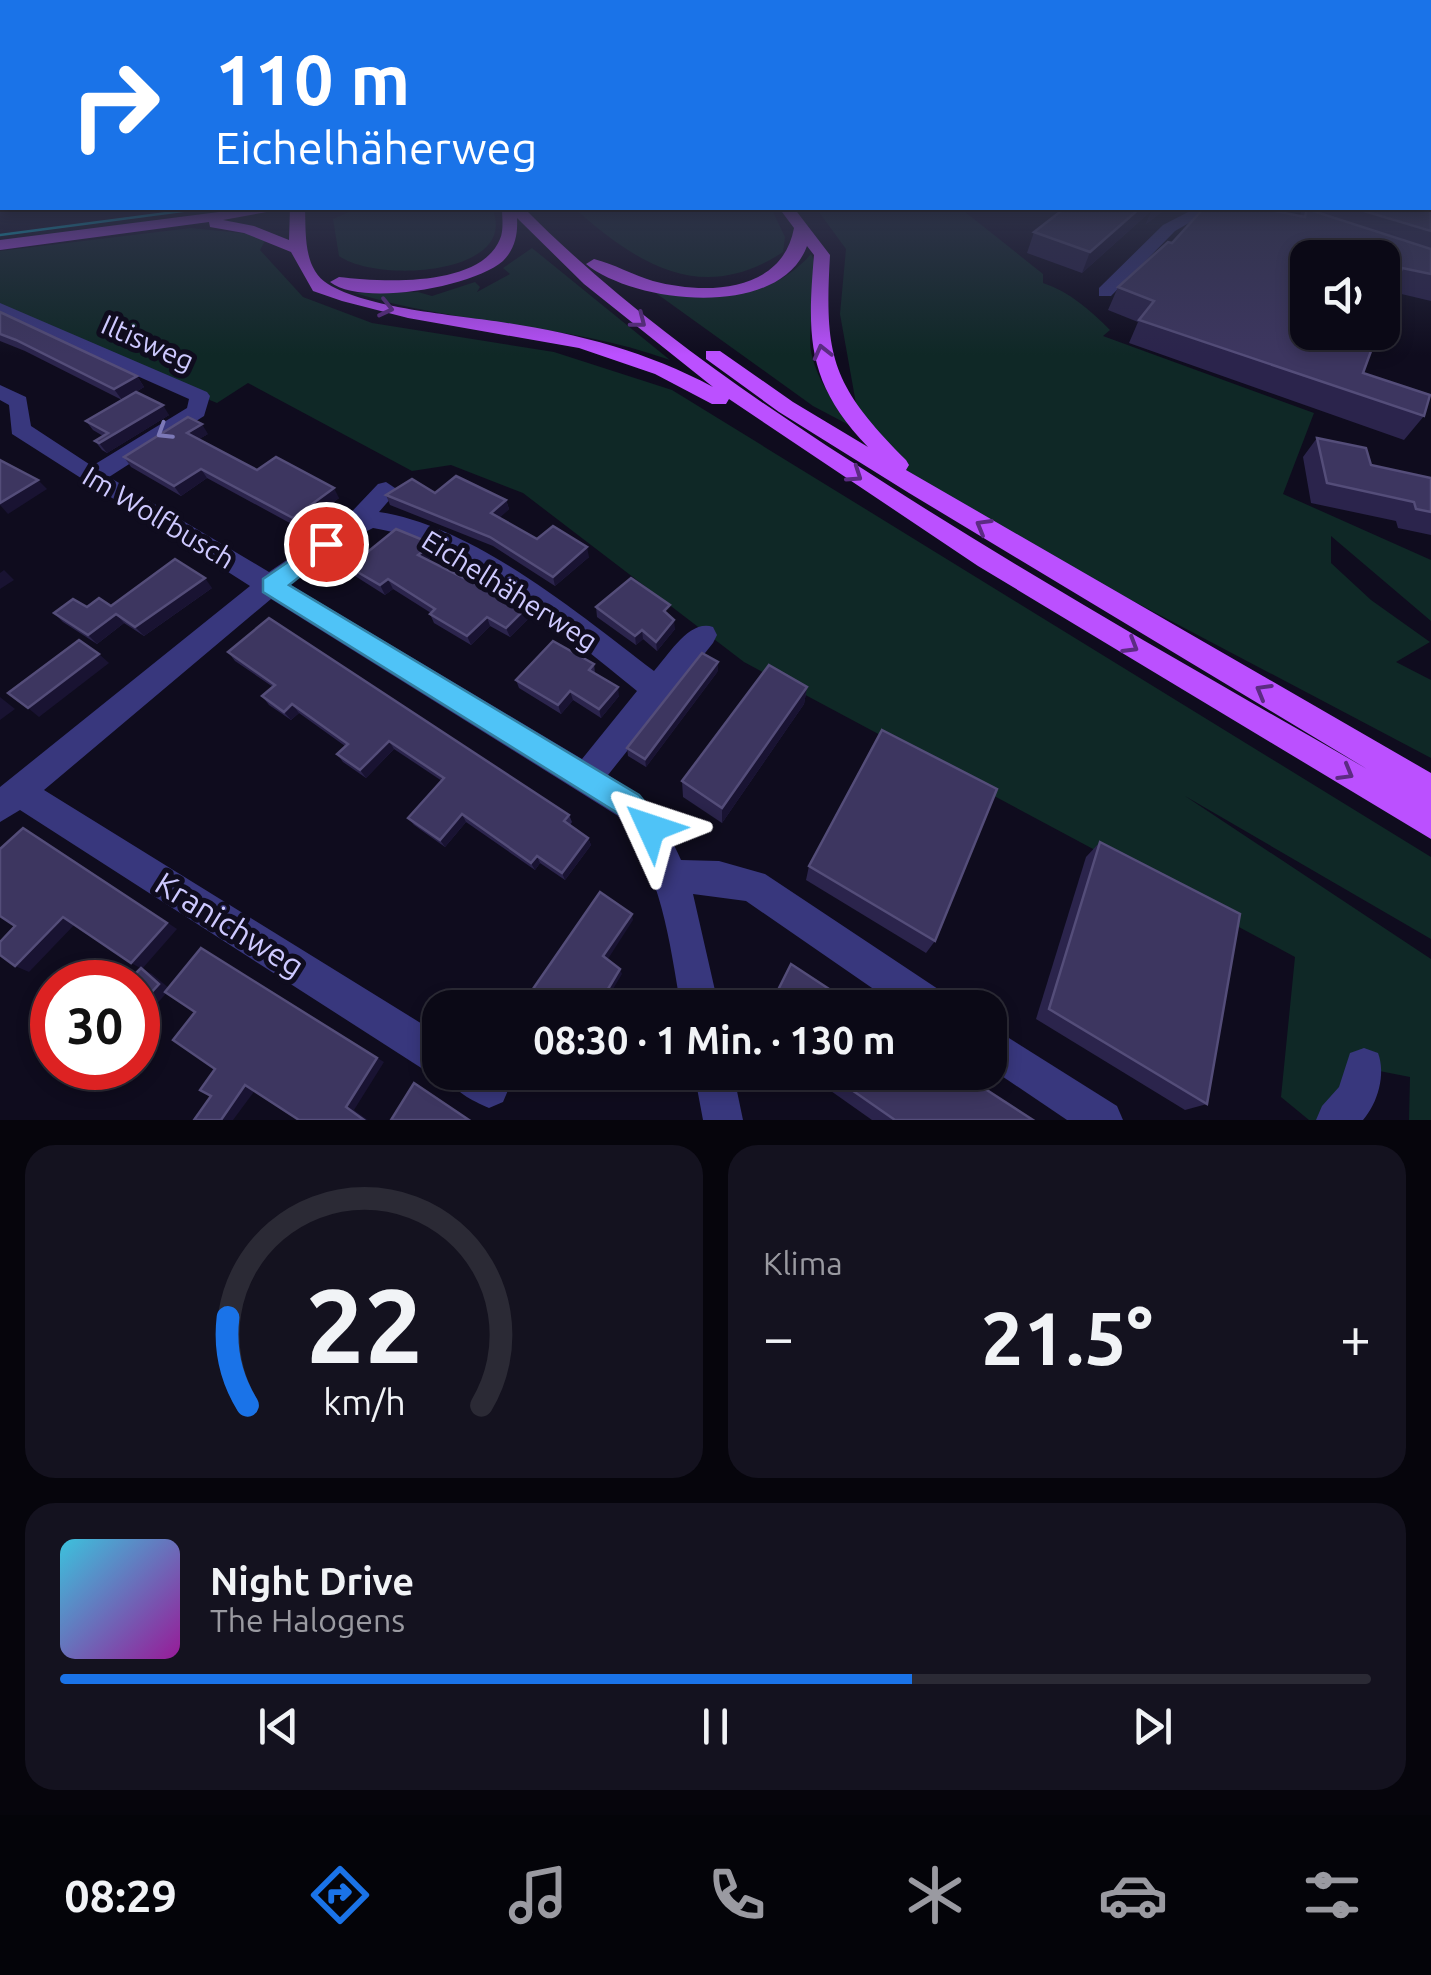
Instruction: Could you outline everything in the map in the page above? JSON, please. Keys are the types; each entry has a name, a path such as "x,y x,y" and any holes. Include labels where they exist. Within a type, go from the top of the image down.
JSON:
{"main road":[{"path":"286,250 340,282 367,287 412,287 450,279 483,266 503,250"},
{"path":"300,250 319,287 338,295 404,312 606,349 682,377 735,408 774,421"},
{"path":"555,250 615,303 774,421 910,512 1431,823"},
{"path":"580,250 786,407 1431,790"},
{"path":"594,264 672,290 742,288 791,264 799,250"},
{"path":"819,250 817,324 827,371 860,426 917,487"}],"street":[{"path":"1104,292 1146,250"},
{"name":"Iltisweg","path":"0,308 200,396 197,410 92,477"},
{"name":"Im Wolfbusch","path":"0,390 20,402 20,429 92,477 629,804 651,828 673,877 696,990"},
{"path":"10,799 352,523 386,490"},
{"name":"Eichelhäherweg","path":"352,523 373,519 393,522 471,559 561,614 656,689"},
{"path":"587,778 703,634"},
{"name":"Kranichweg","path":"10,799 422,1046"},
{"path":"673,877 719,878 753,886 907,990"},
{"path":"1007,1056 1103,1120"},
{"path":"1336,1120 1356,1098 1364,1068"},
{"path":"717,1090 723,1120"}],"green space":[{"path":"260,250 303,297 372,323 554,352 672,390 1431,857 1431,939 1185,796 1431,959 1431,1120 1409,1120 1410,1077 1364,1068 1336,1120 1309,1120 1281,1097 1295,957 744,662 523,493 451,465 412,471 248,383 217,403 0,308 0,251"},
{"path":"338,250 481,250 467,260 413,271 358,265 339,256"},
{"path":"535,250 670,360 592,338 433,312 355,293 418,292 432,296 475,282 480,287 477,292 510,274 503,268"},
{"path":"629,250 783,250 753,268 725,276 698,277 646,261"},
{"path":"846,250 1013,250 1043,274 1043,283 1095,315 1110,330 1103,336 1314,413 1283,494 1431,560 1431,621 1331,536 1331,563 1371,600 1430,642 1396,662 1431,680 1431,758 917,487 890,445 860,426 840,314"},
{"path":"811,254 816,275 810,331 812,356 823,383 849,425 813,406 653,291 696,296 738,294 777,281"}],"building":[{"path":"1159,250 1290,250 1290,350 1371,350 1363,373 1430,395 1424,416 1139,320 1154,301 1118,287"},
{"path":"1400,250 1431,250 1431,274 1402,268 1400,273"},
{"path":"0,312 137,376 114,389 0,334"},
{"path":"136,392 163,405 99,443 95,441 108,433 86,421"},
{"path":"188,417 202,424 187,433 257,470 276,457 334,488 293,518 201,469 174,486 124,457"},
{"path":"1317,438 1366,448 1371,465 1431,478 1431,512 1416,509 1414,502 1327,483"},
{"path":"0,460 38,480 0,503"},
{"path":"456,476 506,500 491,513 537,539 553,526 587,547 553,577 490,537 386,495 412,479 435,493"},
{"path":"396,529 433,544 418,555 525,609 506,628 487,617 467,636 430,614 435,609 388,579 380,585 349,567"},
{"path":"175,559 205,578 135,627 116,614 88,635 54,613 73,599 87,607 99,598 111,606"},
{"path":"631,578 670,605 664,611 674,620 656,642 642,630 635,636 596,607"},
{"path":"269,618 569,815 564,821 588,838 562,873 537,856 531,863 462,814 440,840 408,818 444,778 389,741 360,770 337,754 348,744 292,704 284,712 262,696 275,685 228,652"},
{"path":"79,640 99,654 28,708 8,693"},
{"path":"553,641 594,664 589,670 618,687 599,709 570,691 558,705 516,680"},
{"path":"702,653 718,662 645,759 627,748"},
{"path":"769,665 807,687 722,808 682,781"},
{"path":"882,730 997,789 935,941 809,866"},
{"path":"23,828 167,923 134,960 127,960 63,917 15,966 0,955 0,942 15,926 0,916 0,849"},
{"path":"1100,842 1240,914 1207,1104 1049,1009"},
{"path":"600,892 632,914 603,956 620,969 609,990 532,990"},
{"path":"201,948 377,1058 346,1107 364,1120 299,1120 245,1085 221,1120 194,1120 211,1096 200,1090 215,1069 173,1040 195,1012 165,992"},
{"path":"791,964 831,990 778,990"},
{"path":"414,1083 469,1120 391,1120"},
{"path":"852,1090 987,1090 1033,1120 895,1120"}],"route":[{"path":"326,544 271,586 629,804 651,828"}]}
